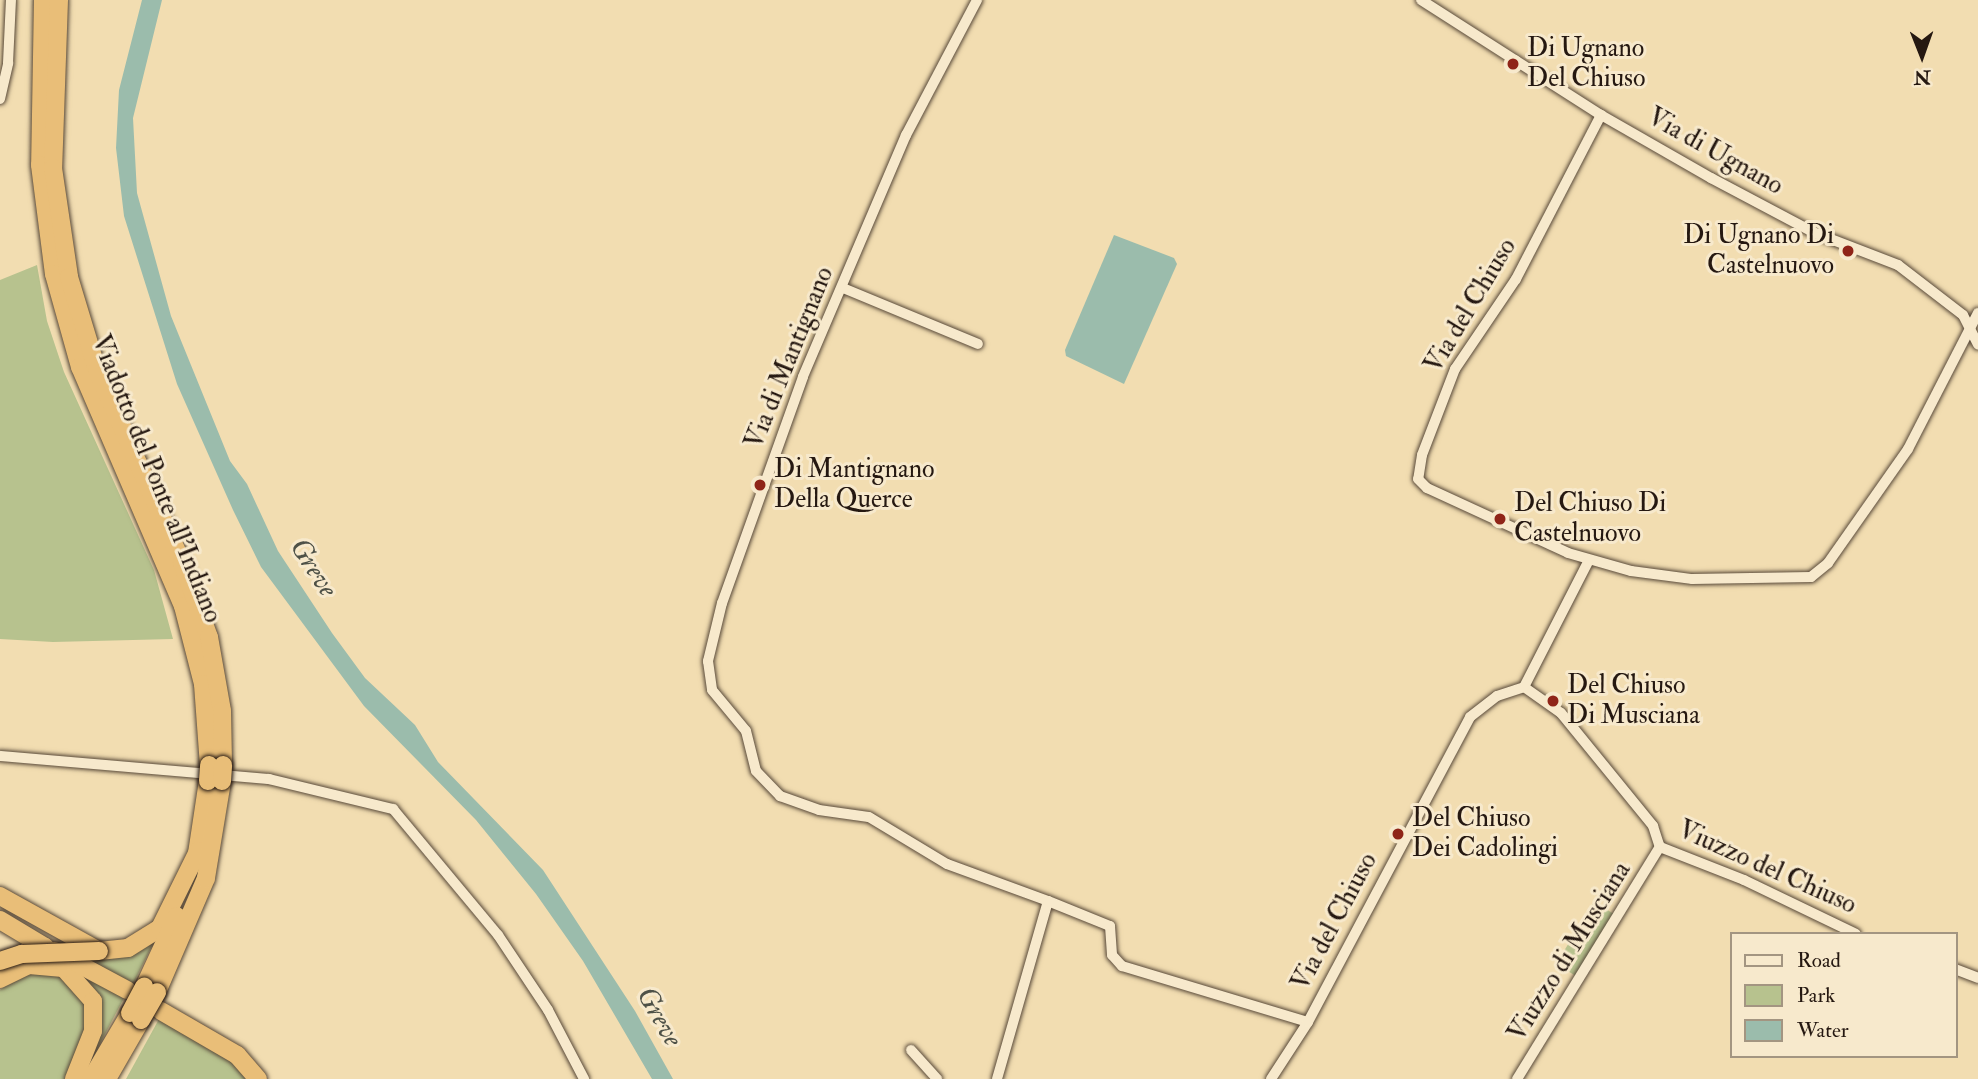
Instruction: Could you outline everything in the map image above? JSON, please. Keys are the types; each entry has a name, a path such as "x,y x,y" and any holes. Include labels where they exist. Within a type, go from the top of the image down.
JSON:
{"highway":[{"name":"Viadotto del Ponte all'Indiano","path":"43,0 40,165 54,274 80,367 187,619 203,684 212,772 206,878 143,990"},
{"name":"Viadotto del Ponte all'Indiano","path":"59,0 54,168 69,277 97,370 182,563 209,637 222,711 198,851 184,899 143,990 127,1043 107,1079"},
{"path":"0,961 22,954 128,948 153,935 198,851"},
{"path":"0,896 99,951"},
{"path":"2,922 45,947 143,990"},
{"path":"45,947 63,968 86,988 95,1010 91,1039 74,1079"},
{"path":"0,979 29,965 63,968"},
{"path":"161,1011 237,1055 258,1079"},
{"name":"Viadotto del Ponte all'Indiano","path":"91,1079 135,1016"},
{"path":"117,1079 127,1043"}],"street":[{"path":"0,99 8,63 11,0"},
{"name":"Via di Mantignano","path":"977,0 906,135 803,377 722,603 708,661 712,690 746,731 756,771 780,796 819,810 869,817 947,864 1110,926 1112,955 1122,966 1308,1022"},
{"name":"Via di Ugnano","path":"1421,0 1601,115 1793,221 1891,261 1952,306 1972,327 1978,344"},
{"name":"Via del Chiuso","path":"1589,560 1530,538 1427,488 1418,478 1429,432 1455,369 1516,279 1601,115"},
{"path":"843,288 978,344"},
{"path":"1524,687 1589,560 1679,578 1811,577 1828,563 1908,449 1978,313"},
{"name":"Via del Chiuso","path":"1271,1079 1308,1022 1470,717 1497,696 1524,687"},
{"name":"Viuzzo del Chiuso","path":"1524,687 1561,713 1653,826 1660,847 1744,880 1852,932"},
{"path":"0,756 212,772 269,779 378,804 398,813 510,953 584,1079"},
{"name":"Viuzzo di Musciana","path":"1517,1079 1660,847"},
{"path":"997,1079 1048,901"},
{"path":"1957,970 1978,978"},
{"path":"911,1050 937,1079"}],"green space":[{"path":"37,265 47,321 64,372 154,570 173,639 53,642 0,639 0,280"},
{"path":"1594,902 1614,914 1576,976 1556,964"},
{"path":"154,942 132,986 80,957"},
{"path":"72,963 125,996 83,1076 98,997"},
{"path":"56,972 84,999 91,1025 70,1079 0,1079 0,990 21,974"},
{"path":"159,1019 233,1059 252,1079 126,1079"}],"water":[{"path":"142,0 162,0 133,118 137,193 171,316 230,461 247,484 278,551 332,633 365,678 415,725 438,762 543,870 635,1011 673,1079 652,1079 583,961 536,894 476,820 364,706 261,567 177,384 124,216 116,148 119,90"},
{"path":"1114,235 1174,258 1177,264 1124,384 1066,356 1065,350"}],"place":[{"name":"Di Ugnano Del Chiuso","path":"1513,64"},
{"name":"Di Ugnano Di Castelnuovo","path":"1848,251"},
{"name":"Di Mantignano Della Querce","path":"760,485"},
{"name":"Del Chiuso Di Castelnuovo","path":"1500,519"},
{"name":"Del Chiuso Di Musciana","path":"1553,701"},
{"name":"Del Chiuso Dei Cadolingi","path":"1398,834"}],"water label":[{"name":"Greve","path":"313,568"},
{"name":"Greve","path":"659,1017"}]}
